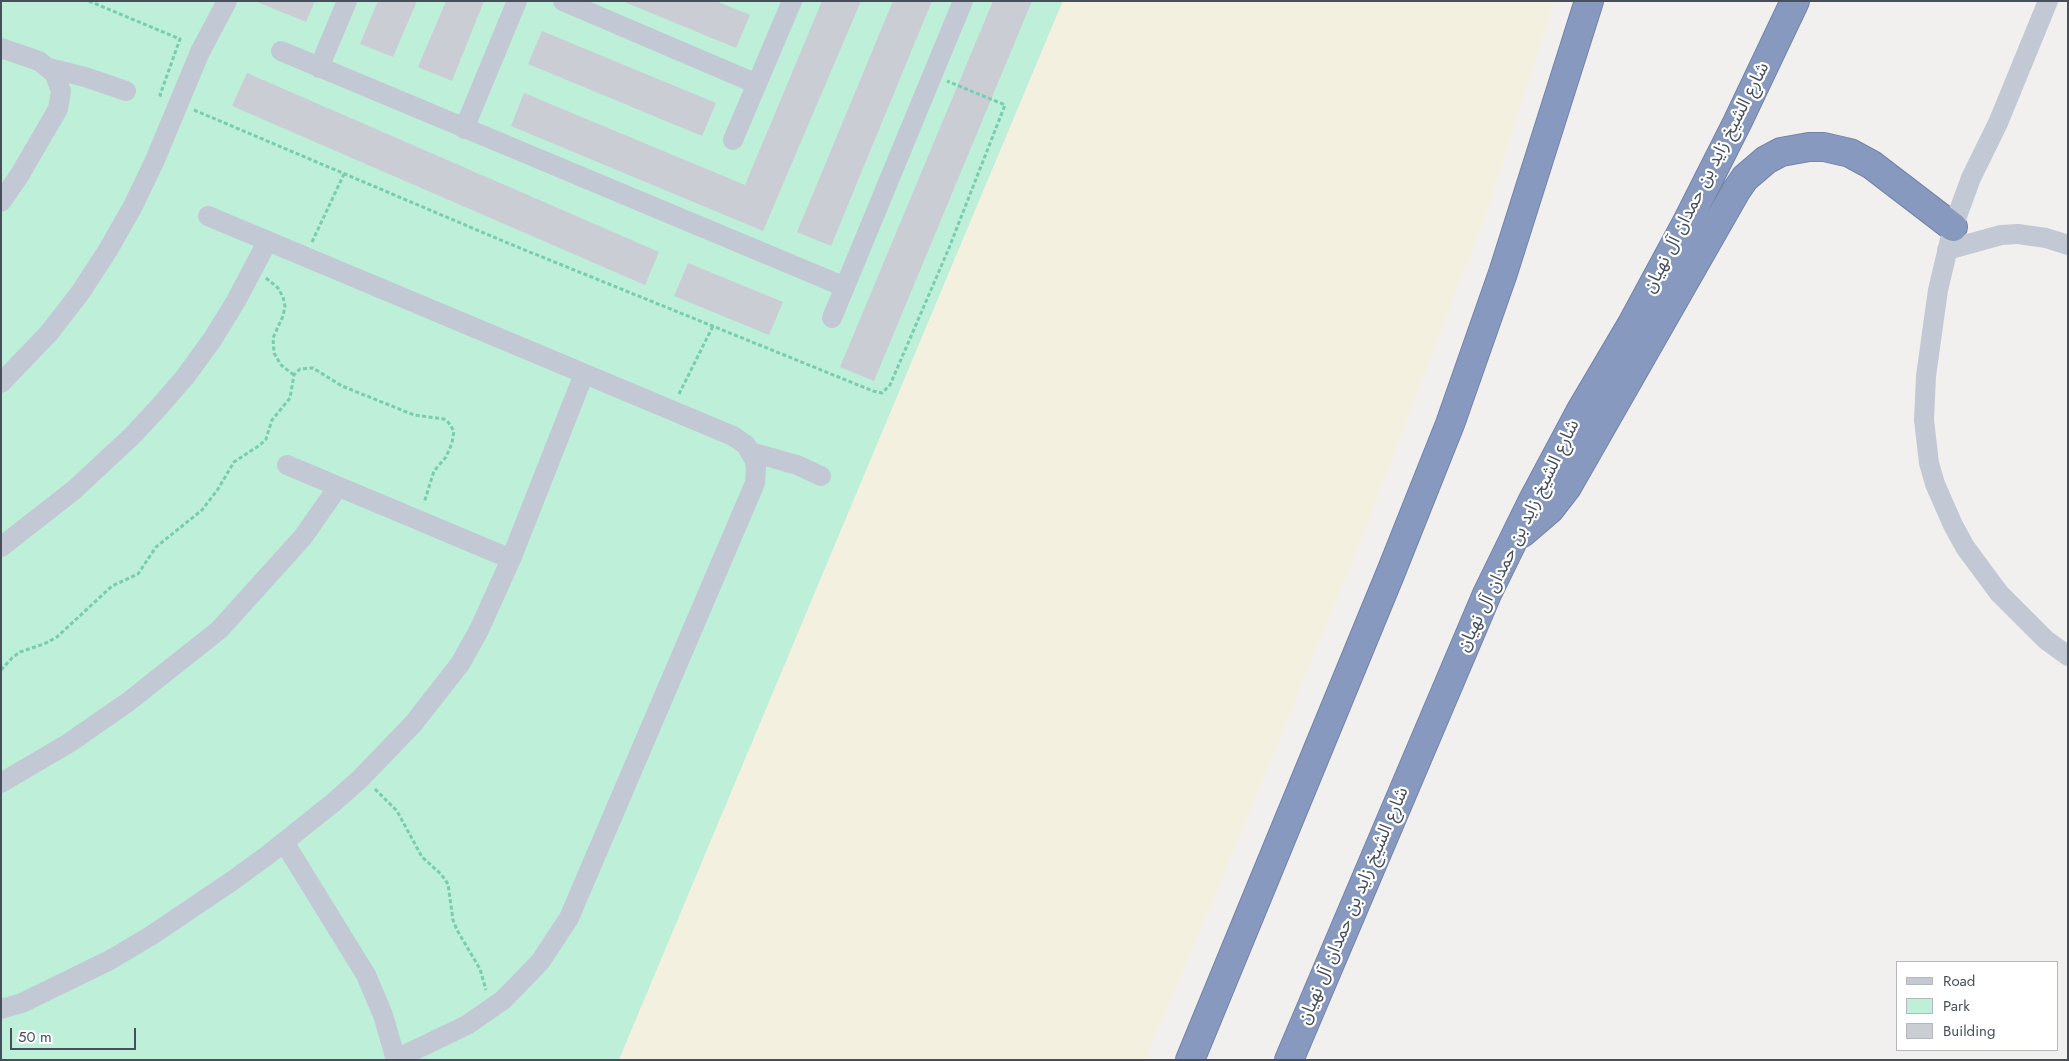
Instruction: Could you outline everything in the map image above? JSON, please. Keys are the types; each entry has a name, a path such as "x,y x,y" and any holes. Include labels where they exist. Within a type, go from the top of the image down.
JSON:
{"highway":[{"path":"1190,1060 1450,424 1503,273 1589,1"},
{"name":"شارع الشيخ زايد بن حمدان آل نهيان","path":"1290,1060 1446,688 1514,537 1576,420 1632,324 1681,232 1737,123 1795,1"},
{"path":"1514,537 1539,520 1563,493 1736,191 1745,178 1766,160 1781,152 1809,147 1831,148 1850,153 1872,165 1950,238"}],"street":[{"path":"1,383 48,333 80,292 134,206 210,31 220,1"},
{"path":"210,31 227,1"},
{"path":"319,68 347,1"},
{"path":"464,129 518,1"},
{"path":"563,1 757,84"},
{"path":"733,140 792,1"},
{"path":"832,318 964,1"},
{"path":"2048,1 1998,123 1971,178 1950,238 1938,290 1924,398 1926,442 1935,484 1953,525 1981,571 1999,594 2046,640 2068,656"},
{"path":"1,48 39,61 49,68 85,77 126,91"},
{"path":"281,51 845,287"},
{"path":"1,202 19,176 58,109 61,91 58,82 49,68"},
{"path":"208,216 733,436 746,445 751,452 756,467 755,483 570,918 540,962 522,982 489,1011 446,1036 396,1059 381,1008 366,974 284,842"},
{"path":"1950,238 2018,234 2046,238 2068,245"},
{"path":"1,547 104,464 159,407 185,377 212,340 267,242"},
{"path":"1,1010 22,1003 66,982 144,940 232,881 284,842 360,778 413,724 460,664 479,630 510,559 584,374"},
{"path":"751,452 797,465 821,476"},
{"path":"286,465 510,559"},
{"path":"1,782 69,743 128,702 219,630 303,537 338,487"},
{"path":"1300,1060 1340,963 1351,914"}],"path":[{"path":"88,1 180,39 160,95 178,104 510,244 882,393 890,385 949,248 1006,105 933,75"},
{"path":"305,258 344,174"},
{"path":"252,271 271,281 283,296 285,306 273,346 277,359 294,375"},
{"path":"671,410 713,326"},
{"path":"1,670 20,652 44,644 57,637 112,586 138,574 156,547 202,510 218,489 234,462 266,439 272,420 290,398 294,375 300,369 313,368 342,386 414,415 444,419 452,426 454,435 452,443 446,457 434,471 427,496 416,519"},
{"path":"360,778 393,805 405,823 422,857 441,874 448,884 453,920 480,969 486,985 489,1011"}],"green space":[{"path":"1,1 1063,1 619,1060 1,1060"}],"sand":[{"path":"1063,1 1554,1 1491,200 1364,533 1201,930 1145,1060 619,1060"}],"building":[{"path":"255,1 315,1 306,22"},
{"path":"378,1 417,1 393,57 360,44"},
{"path":"446,1 484,1 452,81 418,67"},
{"path":"622,1 716,1 750,15 736,48"},
{"path":"822,1 861,1 763,231 511,126 524,93 745,185"},
{"path":"893,1 932,1 831,246 797,232"},
{"path":"993,1 1032,1 874,381 840,367"},
{"path":"542,31 716,103 702,136 528,64"},
{"path":"247,73 659,252 645,285 232,106"},
{"path":"688,263 783,302 769,335 674,296"}]}
